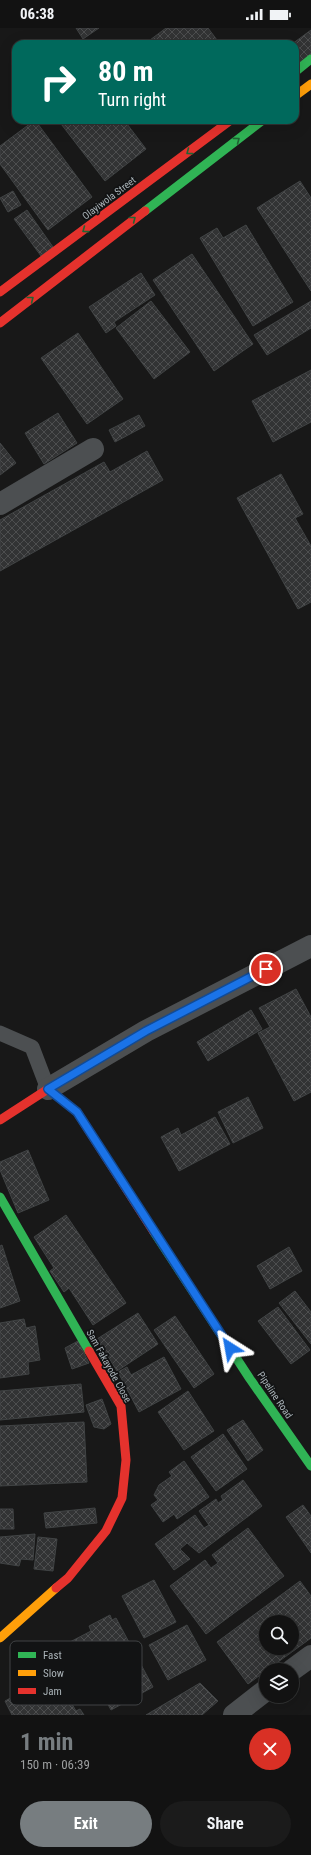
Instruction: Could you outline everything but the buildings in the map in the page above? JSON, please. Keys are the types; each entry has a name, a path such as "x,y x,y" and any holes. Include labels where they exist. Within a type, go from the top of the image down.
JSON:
{"street":[{"path":"299,69 311,59"},
{"path":"299,93 311,84"},
{"name":"Olayiwola Street","path":"0,292 226,124"},
{"path":"0,323 143,211 258,124"},
{"path":"0,504 92,449"},
{"path":"0,1120 48,1089 146,1031 311,946"},
{"name":"Pipeline Road","path":"48,1089 77,1112 204,1309 282,1426 311,1466"},
{"name":"Sam Fakayode Close","path":"0,1197 121,1406 126,1460 122,1498 106,1531 68,1578 0,1638"},
{"path":"299,1665 311,1656"},
{"path":"234,1715 259,1695"}],"lane":[{"path":"0,1033 32,1047 48,1089"}],"traffic: fast":[{"path":"299,69 311,59"},
{"path":"145,211 258,124"},
{"path":"0,1197 89,1351"},
{"path":"154,1232 250,1379 311,1466"}],"traffic: slow":[{"path":"299,93 311,84"},
{"path":"0,1638 56,1588"}],"traffic: jam":[{"path":"0,292 226,124"},
{"path":"0,323 145,211"},
{"path":"0,1120 48,1089 77,1112 154,1232"},
{"path":"56,1588 68,1578 106,1531 122,1498 126,1460 121,1406 89,1351"}],"route":[{"path":"230,1348 77,1112 48,1089 146,1031 266,969"}]}
